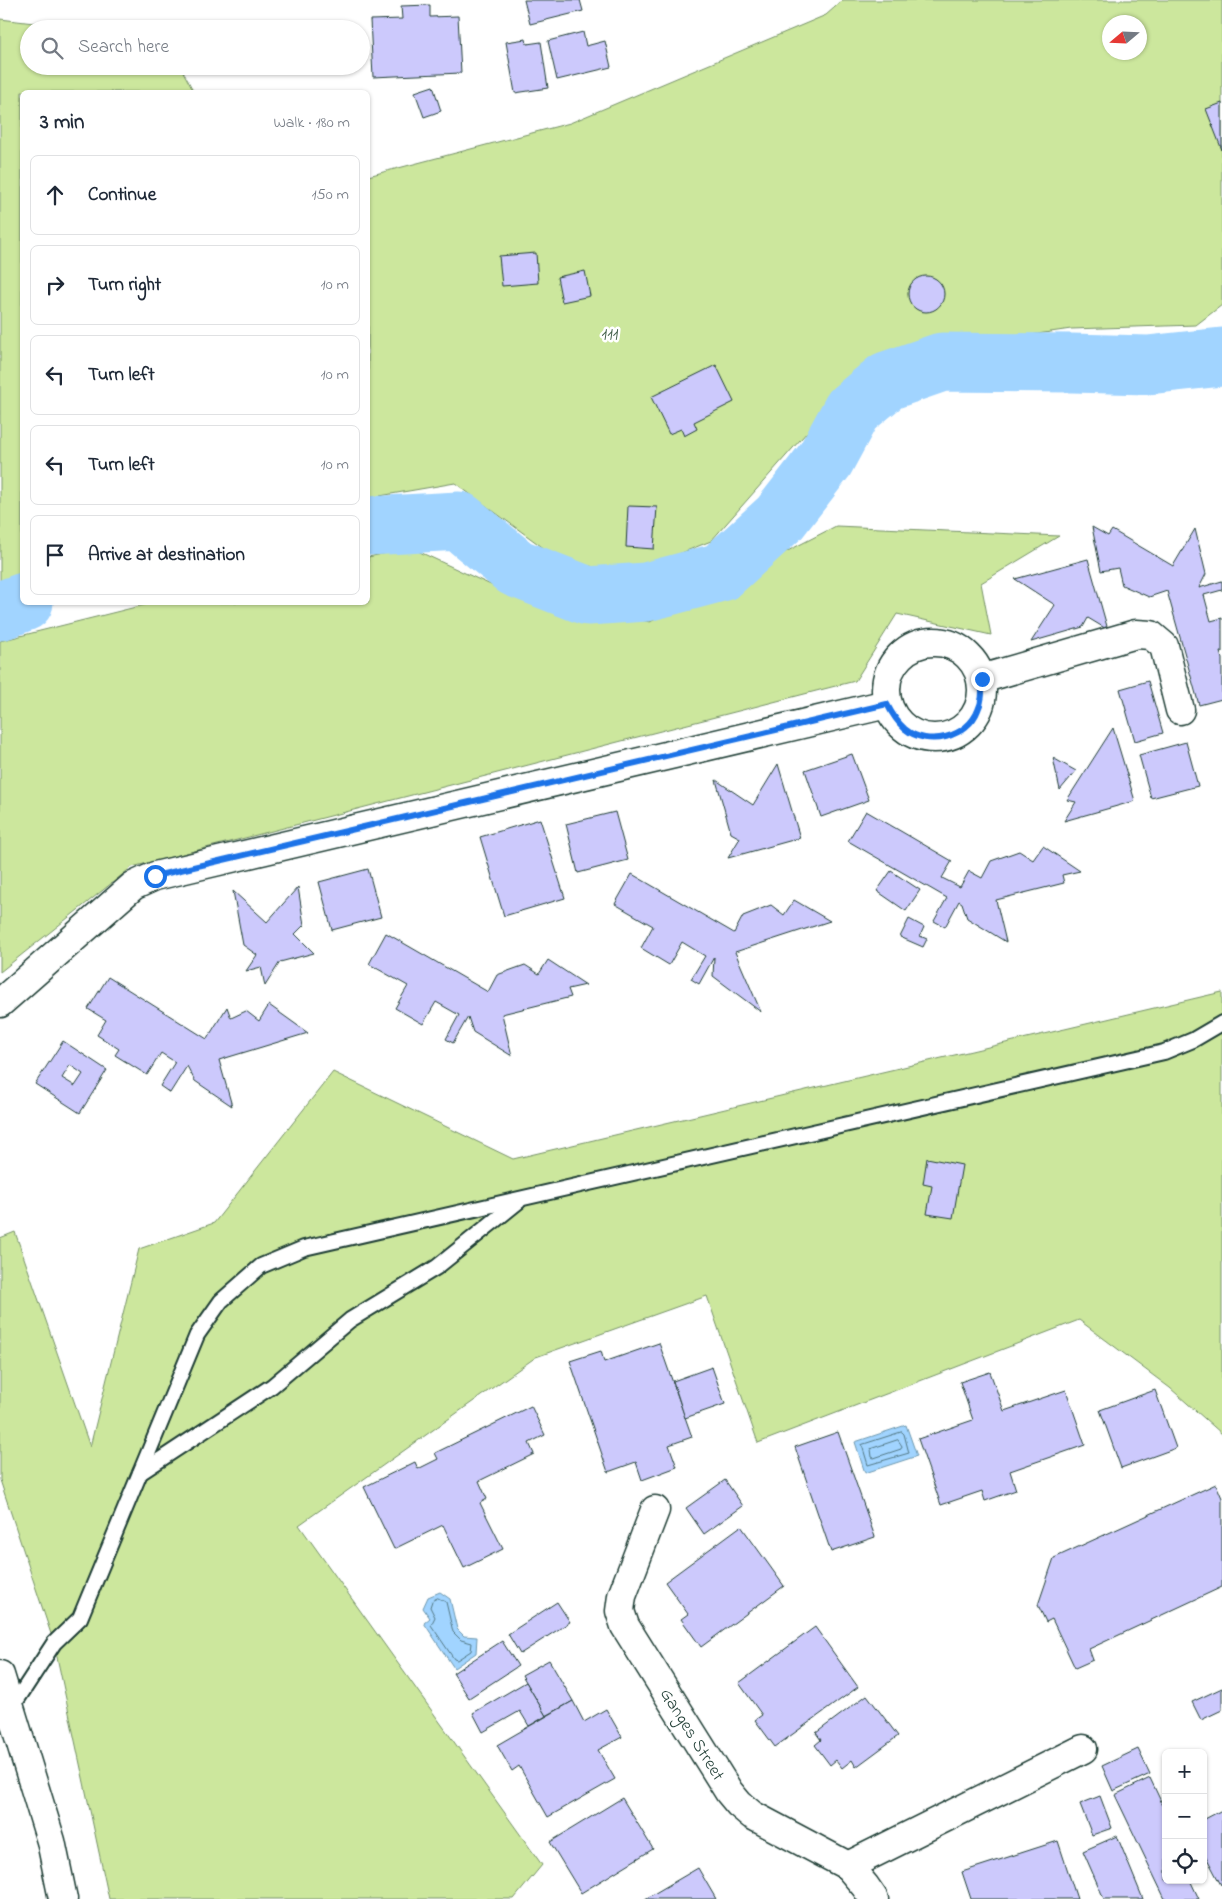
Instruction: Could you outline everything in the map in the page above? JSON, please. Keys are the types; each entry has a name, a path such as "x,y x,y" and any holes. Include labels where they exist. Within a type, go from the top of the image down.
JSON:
{"street":[{"path":"982,679 1136,634 1152,635 1164,646 1180,710"},
{"path":"937,641 952,645 965,653 975,665 982,679 983,696 978,712 968,725 954,735 938,739 921,737 906,731 895,718 887,704 885,688 888,673 896,660 908,649 922,643 937,641"},
{"path":"0,1003 133,886 155,876 887,704"},
{"name":"Ganges Street","path":"655,1510 622,1596 620,1611 625,1626 729,1792 739,1804 752,1815 848,1866 874,1899"},
{"path":"0,1675 51,1841 63,1899"},
{"path":"848,1866 1083,1749"}],"lane":[{"path":"12,1709 54,1643 80,1618 197,1335 221,1301 261,1266 304,1248 1164,1052 1193,1040 1222,1022"},
{"path":"140,1473 272,1386 350,1320 437,1267 522,1198"}],"green space":[{"name":"111","path":"843,0 1222,0 1222,305 1196,325 1071,329 880,357 808,431 711,541 629,574 560,560 455,483 370,498 370,175 570,123 826,15"},
{"path":"0,19 20,21 20,75 185,75 193,90 20,90 20,574 0,581"},
{"path":"836,526 1059,536 981,583 991,635 897,614 855,681 132,867 0,972 0,641 144,605 370,605 370,557 411,548 506,592 650,622"},
{"path":"1222,992 1222,1434 1170,1388 1079,1320 758,1443 707,1296 536,1357 299,1525 542,1865 514,1899 109,1899 54,1643 0,1480 0,1238 15,1232 90,1447 139,1249 214,1223 333,1072 513,1159"}],"water":[{"path":"906,1425 917,1456 865,1473 855,1442"},
{"path":"440,1592 450,1599 457,1629 464,1636 477,1637 476,1653 454,1668 424,1623 430,1618 423,1608 428,1597"}],"building":[{"path":"524,0 580,0 583,11 530,24"},
{"path":"430,5 430,17 458,16 461,73 373,77 370,20 402,19 401,6"},
{"path":"583,32 586,46 605,41 611,67 557,80 548,41"},
{"path":"526,39 527,44 541,42 548,88 515,93 506,42"},
{"path":"433,86 441,111 424,117 415,92"},
{"path":"1222,103 1222,150 1206,109"},
{"path":"536,253 538,283 502,286 499,256"},
{"path":"585,271 590,296 562,302 557,277"},
{"path":"926,276 933,277 939,281 943,287 943,301 939,307 933,311 926,312 919,311 913,307 909,301 908,294 909,287 913,281 919,277"},
{"path":"716,365 734,402 694,422 697,429 684,436 681,429 669,434 651,397"},
{"path":"628,506 657,507 654,549 626,547"},
{"path":"1092,527 1108,536 1112,530 1173,566 1195,529 1206,574 1199,588 1222,581 1222,590 1204,595 1211,621 1222,618 1222,652 1220,652 1222,659 1222,699 1199,705 1167,591 1149,597 1122,585 1118,568 1101,571"},
{"path":"1088,559 1108,630 1088,618 1083,627 1031,642 1055,605 1015,579"},
{"path":"1148,681 1163,733 1135,741 1120,689"},
{"path":"1113,728 1135,801 1064,821 1076,802 1067,800"},
{"path":"1186,742 1198,786 1151,798 1139,755"},
{"path":"852,754 869,800 821,817 805,770"},
{"path":"1053,758 1076,771 1060,790"},
{"path":"778,764 800,838 728,858 740,838 731,833 716,780 753,805"},
{"path":"866,811 952,861 942,878 960,887 969,871 982,878 991,861 1019,851 1033,860 1043,846 1080,871 1062,875 1064,883 996,900 1006,942 967,918 962,903 959,901 945,927 934,921 947,898 848,841"},
{"path":"615,812 628,860 578,873 566,824"},
{"path":"540,819 565,898 504,916 480,837"},
{"path":"368,869 381,917 332,930 319,882"},
{"path":"891,871 920,890 906,911 877,891"},
{"path":"632,874 734,933 743,916 771,905 784,915 794,900 830,921 735,952 761,1012 713,976 714,957 699,984 691,979 705,956 682,942 669,965 641,948 653,926 615,904"},
{"path":"298,887 304,925 295,934 314,953 280,962 265,986 261,967 246,971 257,955 243,945 233,891 267,922"},
{"path":"909,919 924,927 920,936 927,939 923,947 900,937"},
{"path":"386,933 488,992 497,975 525,965 539,974 548,960 586,985 568,989 571,997 502,1014 512,1056 473,1032 468,1017 453,1043 446,1039 459,1015 436,1002 423,1024 395,1008 408,986 369,964"},
{"path":"108,977 207,1039 227,1007 231,1018 246,1011 259,1021 269,1005 308,1033 219,1060 232,1106 195,1081 187,1066 170,1093 160,1086 175,1062 161,1053 147,1075 115,1055 119,1049 97,1035 106,1020 88,1009"},
{"path":"63,1041 107,1070 80,1113 35,1084","holes":["70,1065 83,1074 75,1086 62,1078"]},
{"path":"927,1158 962,1165 953,1218 927,1214 932,1186 923,1184"},
{"path":"659,1343 692,1437 669,1445 677,1467 642,1480 636,1462 608,1472 570,1361 601,1351 604,1362"},
{"path":"712,1367 725,1404 685,1418 673,1381"},
{"path":"990,1372 1004,1411 1066,1390 1085,1445 1010,1471 1016,1490 985,1501 982,1491 941,1505 918,1439 973,1420 960,1382"},
{"path":"1155,1390 1176,1448 1121,1468 1100,1410"},
{"path":"531,1406 545,1435 529,1443 534,1454 479,1481 487,1499 480,1503 503,1549 464,1568 443,1525 394,1549 364,1487 415,1462 418,1469 438,1459 435,1453"},
{"path":"838,1432 875,1537 831,1552 795,1447"},
{"path":"725,1480 743,1506 704,1534 686,1508"},
{"path":"1216,1484 1222,1498 1222,1587 1089,1649 1093,1660 1075,1668 1052,1619 1046,1622 1038,1605 1054,1558"},
{"path":"741,1526 784,1586 701,1647 681,1619 688,1614 665,1582"},
{"path":"557,1602 570,1622 520,1654 508,1634"},
{"path":"815,1627 858,1687 775,1747 755,1720 762,1715 739,1683"},
{"path":"502,1641 518,1666 469,1698 453,1673"},
{"path":"549,1660 573,1701 546,1716 522,1675"},
{"path":"526,1682 546,1716 529,1726 520,1711 483,1732 473,1713"},
{"path":"1222,1688 1222,1710 1201,1720 1192,1702"},
{"path":"867,1695 898,1736 856,1767 852,1760 842,1768 836,1760 830,1765 815,1745 821,1740 816,1733"},
{"path":"573,1701 584,1722 606,1709 622,1737 598,1750 615,1779 548,1817 519,1766 512,1771 497,1745"},
{"path":"1138,1749 1150,1774 1113,1791 1102,1766"},
{"path":"1150,1778 1162,1804 1162,1884 1192,1884 1199,1899 1165,1899 1115,1795"},
{"path":"1100,1796 1112,1828 1092,1835 1080,1804"},
{"path":"622,1798 653,1849 581,1893 550,1842"},
{"path":"1222,1810 1221,1885 1207,1859 1207,1818"},
{"path":"1117,1836 1143,1899 1104,1899 1083,1851"},
{"path":"1058,1841 1077,1899 971,1899 962,1872"},
{"path":"698,1868 716,1899 645,1899"}],"waterway":[{"path":"370,526 459,521 516,568 588,596 646,592 721,572 780,518 825,460 852,410 887,381 942,362 1148,365 1222,357"},
{"path":"0,611 20,604"}],"route":[{"path":"155,876 887,704 895,718 906,731 921,737 938,739 954,735 968,725 978,712 983,696 982,679"}]}
